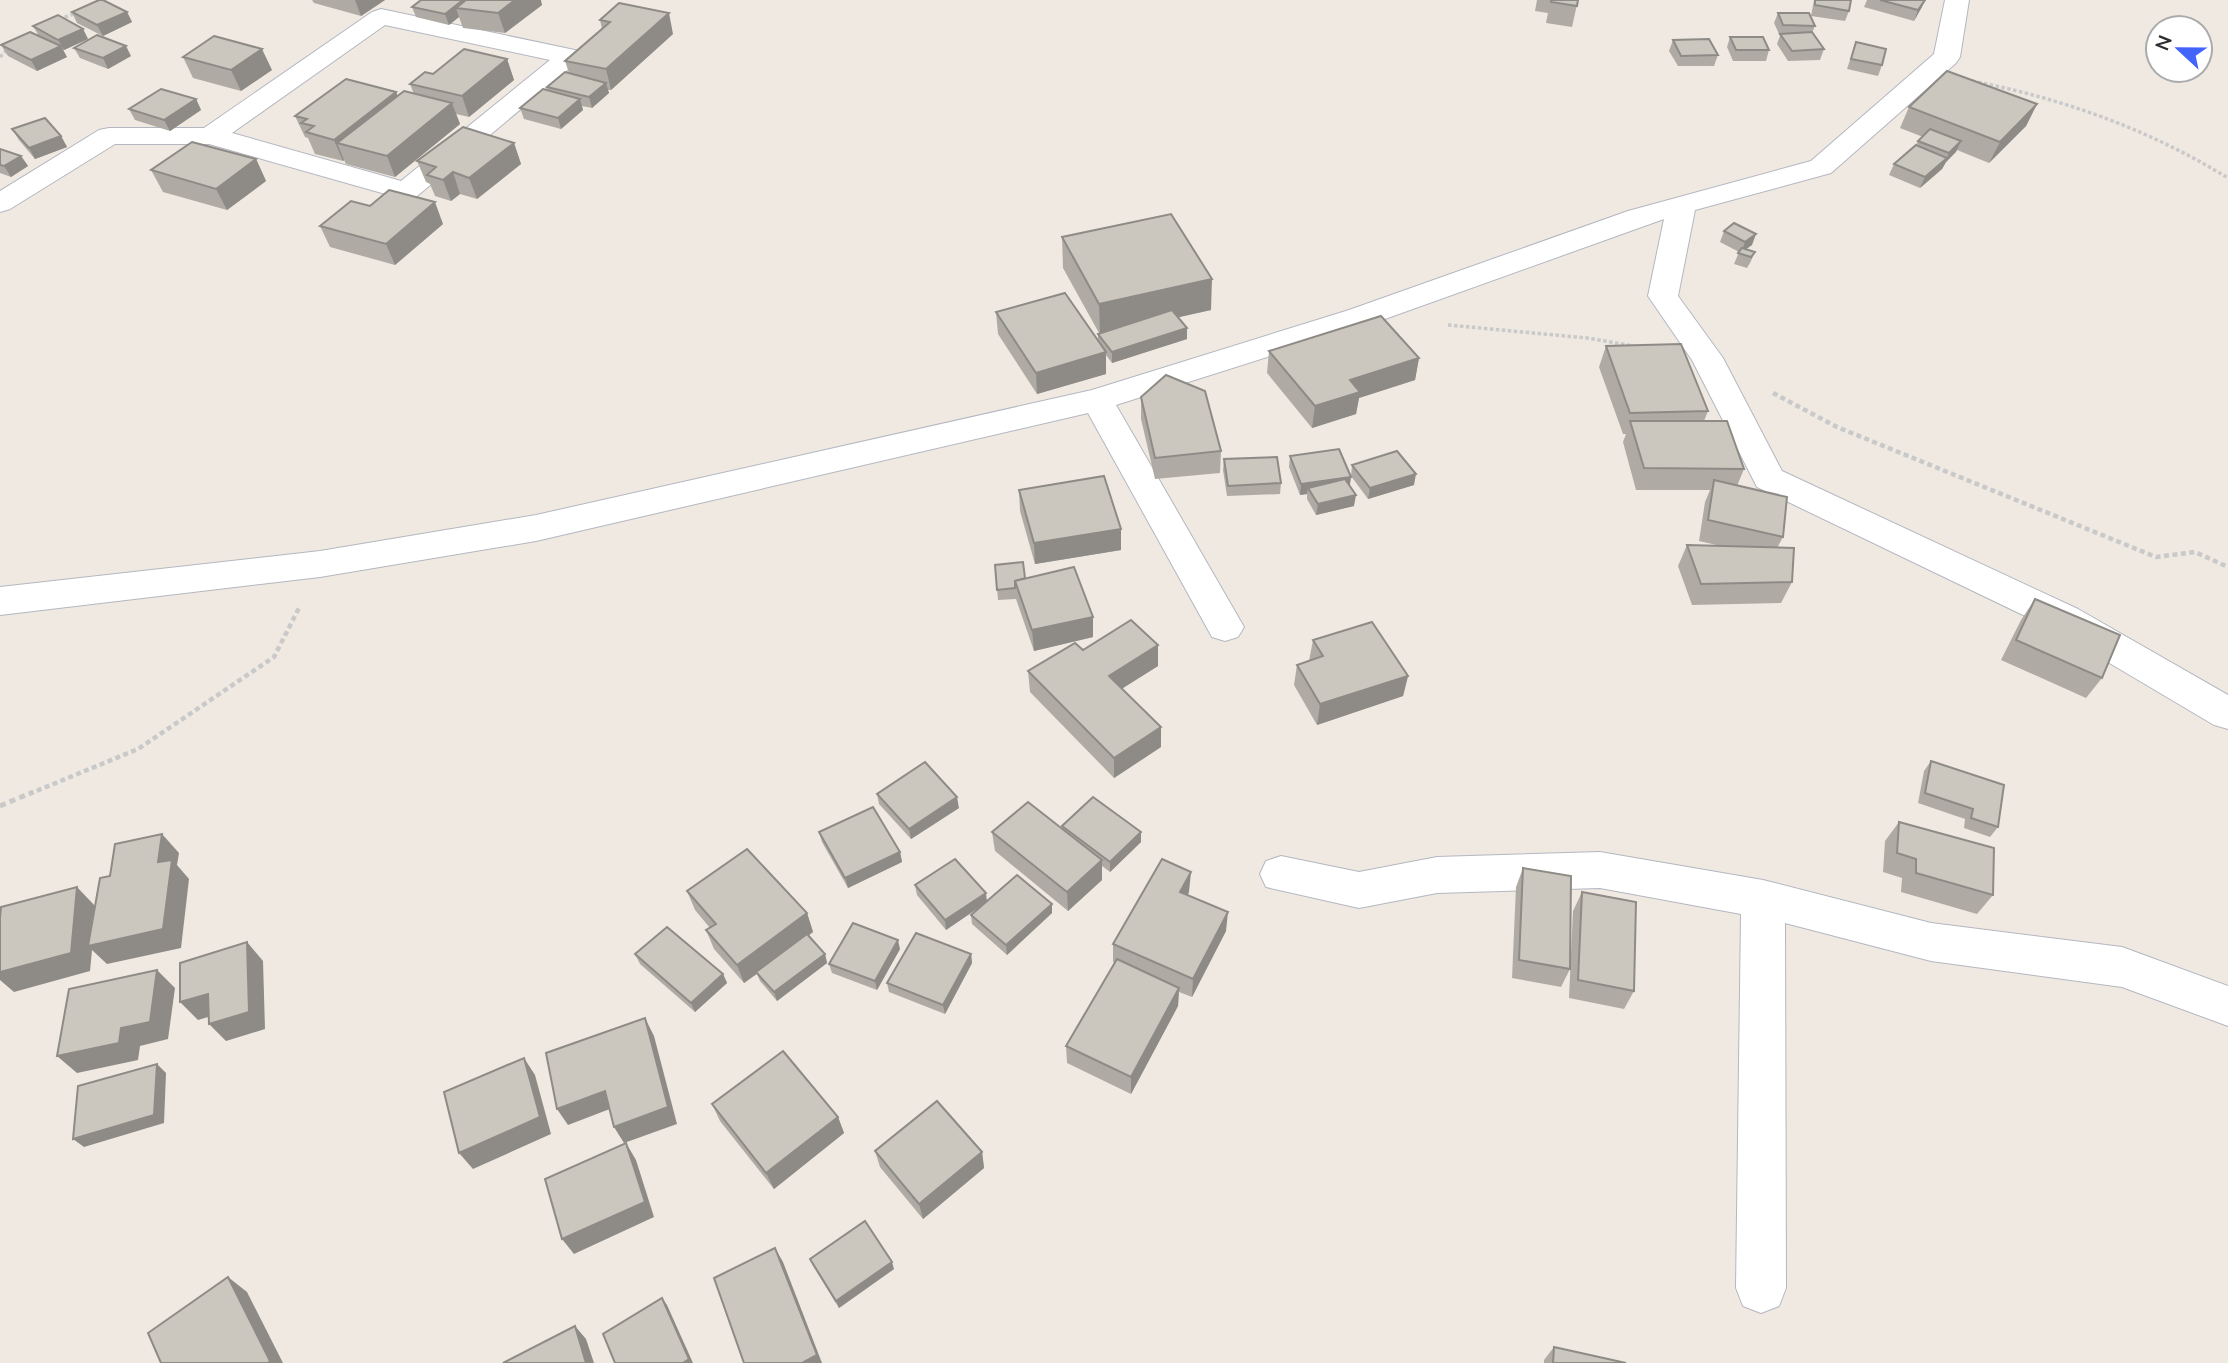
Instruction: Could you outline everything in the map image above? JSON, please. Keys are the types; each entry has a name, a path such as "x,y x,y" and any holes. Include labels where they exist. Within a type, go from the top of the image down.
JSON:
{"street":[{"path":"0,601 320,564 536,528 1097,400 1360,317 1638,217 1822,167 1947,57 1957,0"},
{"path":"0,203 110,136 210,136 406,191 570,57 381,17 210,136"},
{"path":"1681,207 1663,296 1707,358 1769,479 2065,619 2228,714"},
{"path":"1097,400 1225,627"},
{"path":"1281,874 1359,890 1437,875 1600,870 1763,899 1931,942 2122,967 2228,1006"},
{"path":"1761,1288 1763,899"}],"path":[{"path":"53,21 87,9"},
{"path":"0,57 8,48"},
{"path":"1928,74 1989,84 2109,117 2192,155 2228,178"},
{"path":"1440,325 1587,338 1707,358 1836,427 2143,552 2156,557 2195,552 2228,567"},
{"path":"0,806 138,749 274,657 320,564"}],"building":[{"path":"99,0 127,12 97,25 72,12"},
{"path":"421,0 463,0 445,14 412,7"},
{"path":"466,0 515,0 498,13 456,8"},
{"path":"1551,0 1578,0 1577,6"},
{"path":"1815,0 1851,0 1849,11 1815,5"},
{"path":"1880,0 1925,0 1918,10"},
{"path":"619,3 669,13 606,69 565,61 610,22 600,20"},
{"path":"1778,13 1809,13 1815,26 1783,25"},
{"path":"58,15 83,29 58,40 33,26"},
{"path":"30,32 61,46 31,60 1,45"},
{"path":"1812,32 1824,49 1792,51 1780,34"},
{"path":"97,35 126,46 103,58 74,48"},
{"path":"214,36 262,49 231,70 183,57"},
{"path":"1730,37 1763,37 1769,50 1736,50"},
{"path":"1709,39 1718,55 1681,56 1673,40"},
{"path":"1856,42 1886,49 1882,65 1851,59"},
{"path":"464,49 507,59 462,96 410,84 425,72 433,74"},
{"path":"1947,71 2037,104 2000,142 1909,107"},
{"path":"565,72 606,83 589,97 547,87"},
{"path":"346,79 396,92 334,140 306,132 314,126 301,123 307,119 295,116"},
{"path":"161,89 196,99 164,120 129,109"},
{"path":"543,89 580,99 558,118 520,108"},
{"path":"404,91 452,103 387,156 337,143"},
{"path":"45,118 61,136 29,148 12,129"},
{"path":"463,127 514,143 469,178 453,172 443,180 427,175 436,167 417,161"},
{"path":"1930,129 1961,141 1949,153 1918,141"},
{"path":"192,142 256,159 216,189 151,170"},
{"path":"1916,145 1947,158 1925,177 1894,164"},
{"path":"0,149 21,156 4,166 0,165"},
{"path":"389,190 435,202 386,244 320,226 351,201 370,206"},
{"path":"1171,214 1212,279 1099,304 1062,237"},
{"path":"1734,223 1756,234 1745,242 1724,231"},
{"path":"1742,248 1755,252 1751,257 1738,253"},
{"path":"1065,293 1106,352 1036,373 996,312"},
{"path":"1172,310 1187,328 1112,352 1098,334"},
{"path":"1381,316 1419,358 1350,380 1360,392 1315,406 1269,351"},
{"path":"1681,344 1708,411 1630,413 1606,346"},
{"path":"1166,375 1205,391 1221,451 1155,458 1141,397"},
{"path":"1630,421 1727,421 1744,469 1644,468"},
{"path":"1339,449 1351,477 1301,484 1290,456"},
{"path":"1397,451 1416,474 1370,488 1352,465"},
{"path":"1277,457 1281,483 1228,486 1224,459"},
{"path":"1104,476 1121,529 1034,543 1019,490"},
{"path":"1345,479 1356,495 1318,504 1308,488"},
{"path":"1714,480 1787,497 1783,537 1708,520"},
{"path":"1687,545 1794,548 1792,582 1701,584"},
{"path":"1023,562 1025,578 1015,581 1015,588 997,590 995,565"},
{"path":"1074,567 1093,617 1032,630 1015,581"},
{"path":"2035,599 2120,635 2102,678 2016,640"},
{"path":"1131,620 1158,645 1109,676 1161,727 1114,758 1028,671 1075,643 1083,650"},
{"path":"1372,622 1408,676 1320,704 1297,665 1323,656 1313,640"},
{"path":"1931,761 2004,785 1998,827 1971,818 1973,809 1925,793"},
{"path":"925,762 957,797 909,829 877,794"},
{"path":"1093,797 1141,832 1110,862 1062,826"},
{"path":"1028,802 1102,860 1067,892 992,832"},
{"path":"873,807 900,852 845,878 819,832"},
{"path":"1899,822 1994,848 1993,895 1916,873 1916,859 1897,853"},
{"path":"162,834 158,862 172,860 163,929 88,946 100,878 110,876 115,844"},
{"path":"747,849 807,913 737,965 706,930 716,924 687,891"},
{"path":"955,859 986,893 945,920 915,885"},
{"path":"1162,859 1191,872 1180,892 1228,912 1193,979 1113,944"},
{"path":"1523,868 1571,876 1570,969 1519,960"},
{"path":"1017,875 1052,904 1006,945 971,915"},
{"path":"77,887 71,953 0,972 1,907"},
{"path":"1582,892 1636,902 1634,991 1578,980"},
{"path":"853,923 898,940 875,981 829,964"},
{"path":"667,927 723,974 691,1003 635,954"},
{"path":"916,933 971,954 943,1005 887,983"},
{"path":"807,934 825,954 774,992 756,972"},
{"path":"247,942 249,1012 209,1024 208,994 180,1002 180,963"},
{"path":"1117,959 1179,988 1131,1077 1066,1046"},
{"path":"157,970 150,1022 121,1028 119,1043 57,1056 69,989"},
{"path":"645,1018 668,1107 614,1127 605,1091 557,1109 546,1053"},
{"path":"783,1051 838,1117 766,1173 712,1104"},
{"path":"524,1058 540,1117 459,1153 444,1092"},
{"path":"157,1064 154,1115 73,1139 78,1086"},
{"path":"937,1101 982,1152 919,1204 875,1151"},
{"path":"626,1143 645,1202 562,1239 545,1179"},
{"path":"865,1221 892,1262 836,1301 810,1259"},
{"path":"775,1248 817,1355 802,1363 744,1363 714,1278"},
{"path":"228,1277 270,1361 161,1363 148,1333"},
{"path":"662,1298 689,1359 683,1363 615,1363 603,1334"},
{"path":"575,1326 586,1363 503,1363"},
{"path":"1554,1347 1626,1363 1553,1363"}]}
